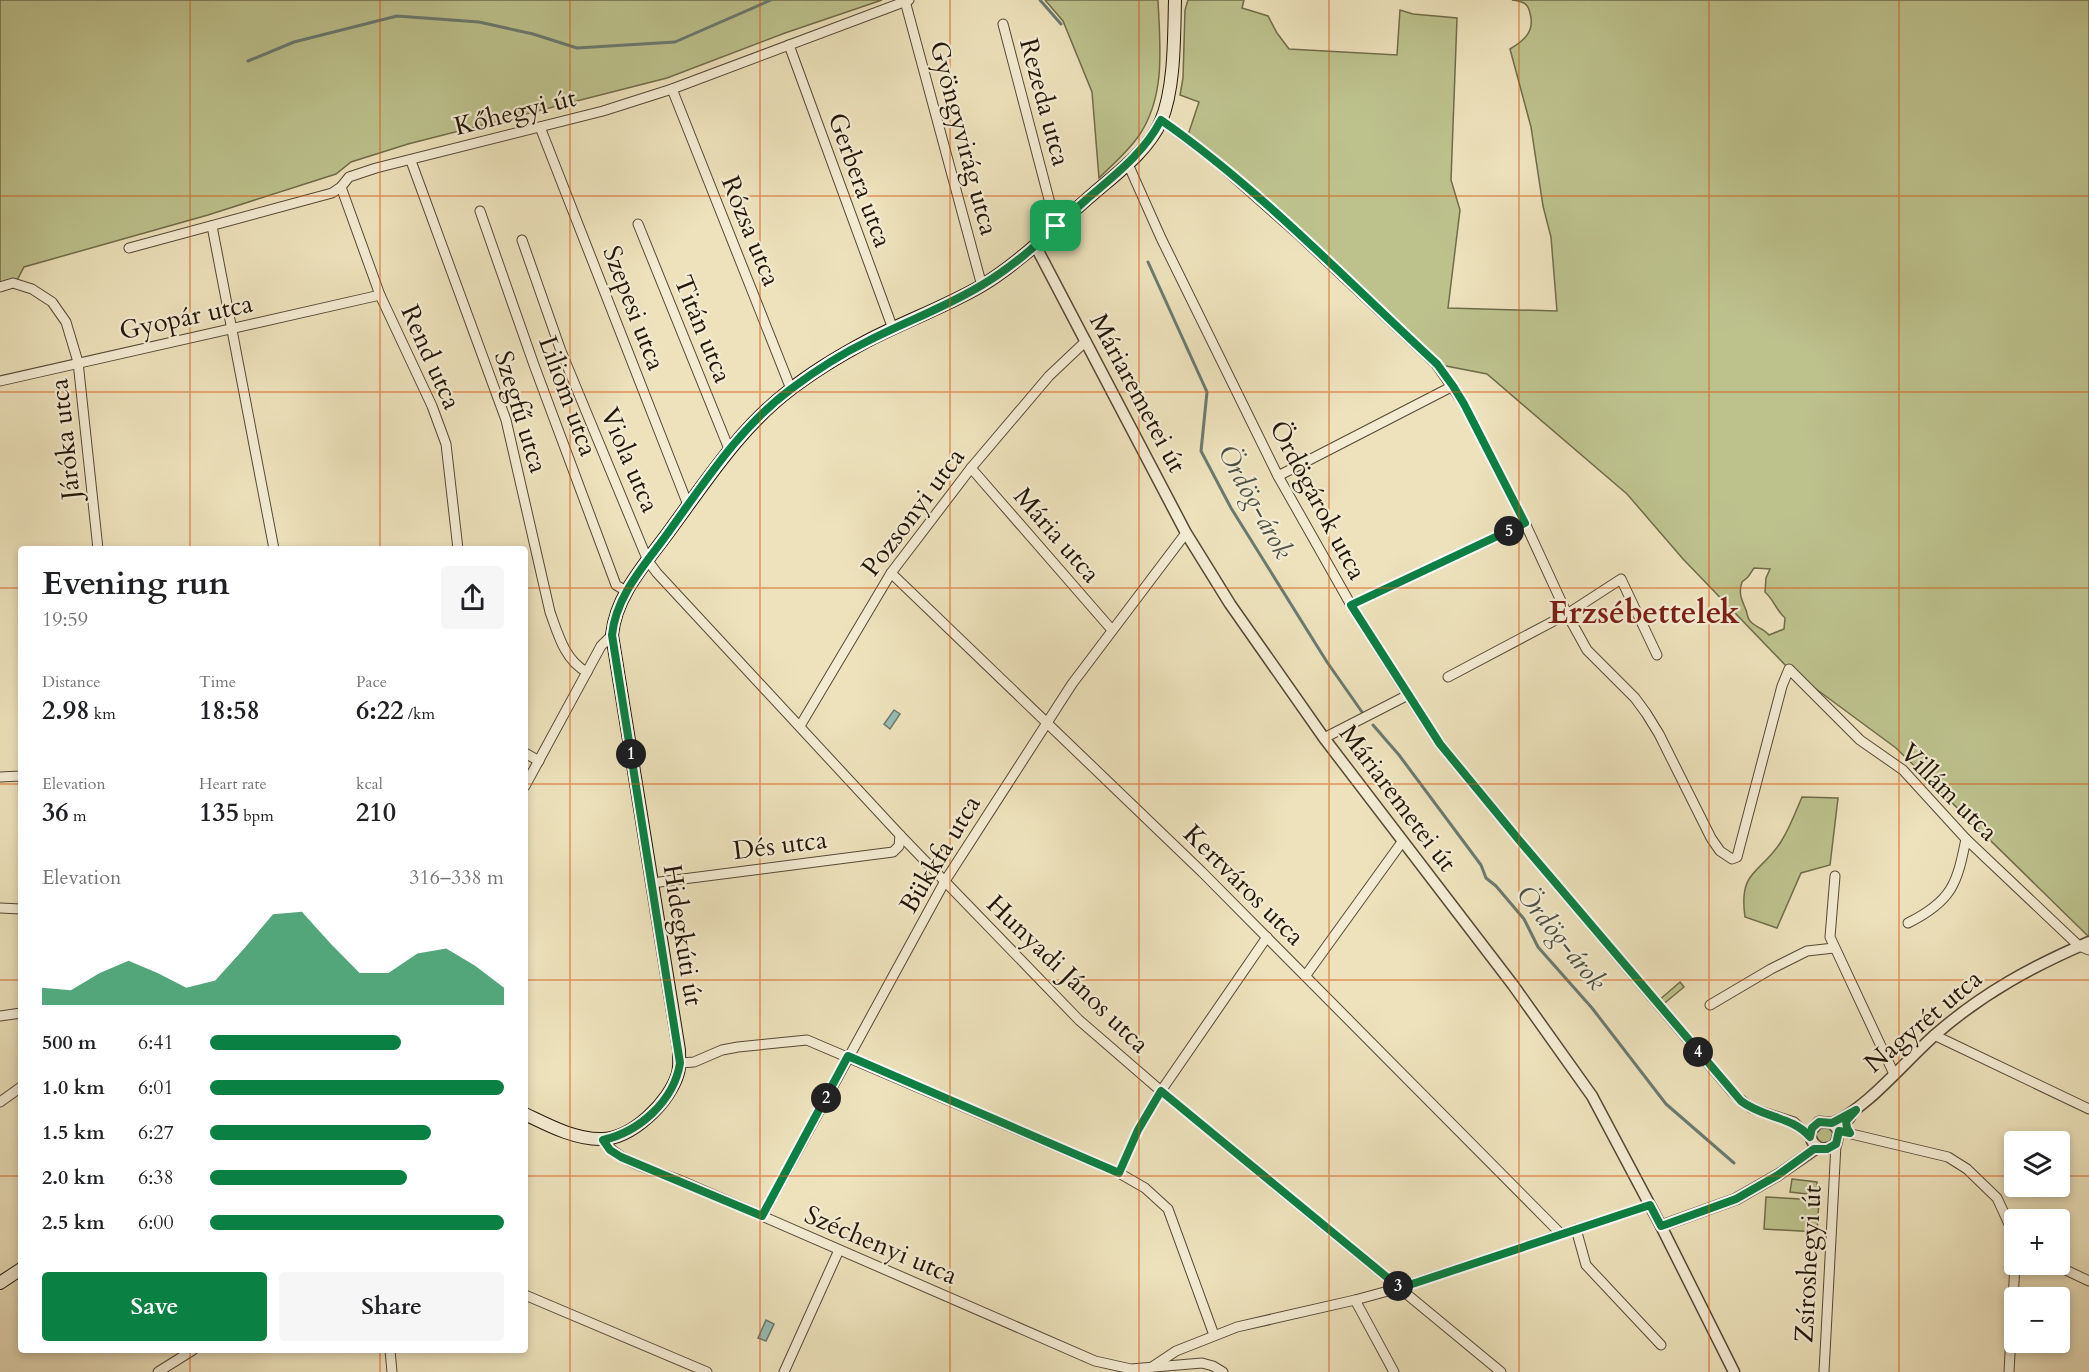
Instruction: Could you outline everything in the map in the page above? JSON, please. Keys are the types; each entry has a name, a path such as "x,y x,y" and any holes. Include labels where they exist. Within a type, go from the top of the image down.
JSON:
{"main road":[{"name":"Hidegkúti út","path":"603,1140 627,1132 650,1115 668,1094 678,1074 680,1063 657,882 612,635 614,619 626,591 729,449 768,408 791,389 840,357 982,286 1035,245 1128,164 1151,137 1161,120 1167,100 1175,0"},
{"path":"528,1115 564,1131 590,1139 603,1140"},
{"path":"0,1283 18,1271"}],"street":[{"name":"Kőhegyi út","path":"129,248 332,193 353,176 603,111 672,89 907,1"},
{"name":"Gyöngyvirág utca","path":"907,1 982,286"},
{"name":"Rezeda utca","path":"1003,24 1056,226"},
{"name":"Gerbera utca","path":"789,45 893,329"},
{"name":"Rózsa utca","path":"672,89 791,389"},
{"path":"1161,120 1211,157 1300,236 1437,364 1453,386 1525,523 1567,614"},
{"name":"Szepesi utca","path":"540,127 688,505"},
{"name":"Szegfű utca","path":"411,161 506,420 550,612 560,640 570,657 577,667 587,672"},
{"name":"Ördögárok utca","path":"1128,164 1161,238 1278,476 1351,605 1440,744 1733,1093 1751,1108 1794,1122 1813,1142"},
{"name":"Rend utca","path":"341,187 381,295 432,406 446,444 458,546"},
{"name":"Liliom utca","path":"480,211 534,365 616,585 626,591"},
{"name":"Titán utca","path":"638,224 729,449"},
{"path":"212,226 273,546"},
{"name":"Viola utca","path":"522,240 561,351 648,561"},
{"name":"Máriaremetei út","path":"1035,245 1186,533 1230,604 1324,738 1564,1054 1592,1096 1661,1226 1734,1372"},
{"name":"Járóka utca","path":"0,287 13,283 32,289 52,302 66,322 78,362 98,546"},
{"name":"Gyopár utca","path":"0,381 381,295"},
{"name":"Pozsonyi utca","path":"800,726 891,573 971,468 1049,376 1086,341"},
{"path":"1278,476 1453,386"},
{"name":"Mária utca","path":"971,468 1112,630"},
{"path":"1351,605 1525,523"},
{"name":"Bükkfa utca","path":"762,1216 945,881 1047,722 1112,630 1186,533"},
{"name":"Hunyadi János utca","path":"648,561 900,835 1079,1020 1161,1091 1501,1372"},
{"name":"Kertváros utca","path":"891,573 1306,975 1561,1234"},
{"path":"1448,677 1567,614 1621,579 1657,655"},
{"name":"Villám utca","path":"1567,614 1587,650 1635,698 1646,713 1659,734 1711,838 1720,851 1732,859 1737,857 1782,686 1789,669 1860,740 1903,770 1966,839 2086,946"},
{"path":"528,781 587,672 602,646 612,635"},
{"path":"1324,738 1408,695"},
{"path":"528,755 539,761"},
{"path":"0,777 18,776"},
{"name":"Dés utca","path":"657,882 893,852 899,846 900,835"},
{"path":"1908,923 1931,910 1949,894 1960,871 1966,839"},
{"path":"1306,975 1402,842"},
{"path":"1835,876 1830,937 1894,1074"},
{"path":"0,908 18,909"},
{"path":"1119,1173 1138,1130 1161,1091 1267,937"},
{"name":"Nagyrét utca","path":"1841,1136 1846,1121 1856,1110 1935,1035 2001,985 2086,946"},
{"path":"1710,1005 1807,951 1834,948"},
{"path":"0,1016 18,1013"},
{"path":"1935,1035 2089,1109"},
{"path":"680,1063 694,1062 722,1050 738,1047 807,1040 1119,1173 1145,1188 1168,1209 1214,1335"},
{"path":"0,1102 18,1089"},
{"name":"Nagyrét utca","path":"1661,1226 1736,1199 1778,1175 1798,1160 1813,1142 1841,1136 1856,1110"},
{"name":"Nagyrét utca","path":"1813,1142 1812,1128 1823,1121 1841,1136"},
{"path":"1841,1136 1948,1157 1967,1169 1997,1198 2004,1213"},
{"name":"Zsíroshegyi út","path":"1824,1372 1834,1159 1841,1136"},
{"name":"Széchenyi utca","path":"603,1140 610,1150 621,1157 1095,1361 1131,1370 1202,1363 1214,1366 1223,1372"},
{"path":"1151,1368 1176,1351 1214,1335 1259,1321 1400,1288 1650,1205"},
{"path":"1576,1229 1586,1265 1661,1345"},
{"path":"784,1372 839,1250"},
{"path":"2070,1272 2089,1281"},
{"path":"2010,1372 2014,1275"},
{"path":"528,1295 707,1372"},
{"path":"1355,1300 1394,1372"},
{"path":"1176,1351 1172,1357 1172,1362 1176,1366"},
{"path":"158,1372 188,1353"},
{"path":"390,1353 392,1372"}],"green space":[{"path":"0,0 882,0 785,33 667,78 408,144 351,162 336,174 208,215 24,267 14,286 0,290"},
{"path":"1045,0 1158,0 1160,69 1154,103 1136,140 1099,178 1092,92 1063,21"},
{"path":"1188,0 1244,0 1242,8 1268,16 1289,49 1397,55 1400,10 1413,14 1457,18 1451,180 1460,210 1448,308 1557,311 1551,237 1543,206 1531,127 1510,49 1528,34 1531,19 1526,5 1512,0 2089,0 2089,937 1896,748 1789,669 1683,559 1627,494 1487,374 1436,364 1299,229 1188,135 1199,102 1180,95 1183,78 1185,10","holes":["1754,568 1770,569 1766,578 1765,592 1785,618 1784,629 1769,635 1749,620 1740,590 1742,582"]},
{"path":"1802,797 1838,798 1830,865 1801,873 1777,928 1745,917 1745,889 1753,873 1782,840"},
{"path":"1680,982 1684,987 1661,1006 1657,1002"},
{"path":"1827,1121 1838,1140 1822,1149 1810,1132"},
{"path":"1792,1179 1817,1182 1816,1195 1790,1192"},
{"path":"1766,1197 1819,1200 1817,1232 1764,1229"}],"water":[{"path":"894,710 900,714 890,729 884,724"},
{"path":"766,1320 774,1324 766,1341 758,1338"}],"waterway":[{"path":"248,61 294,42 397,16 479,22 533,34 577,48 675,42 771,0"},
{"name":"Ördög-árok","path":"1040,0 1061,24"},
{"name":"Ördög-árok","path":"1148,262 1207,392 1201,451 1231,508 1327,662 1362,712"},
{"name":"Ördög-árok","path":"1373,725 1399,755 1481,865 1486,878 1496,886 1524,919 1538,947 1592,1008 1666,1104 1734,1163"}],"district":[{"name":"Erzsébettelek","path":"1644,613"}],"route":[{"path":"1161,120 1211,157 1300,236 1437,364 1464,404 1525,523 1351,605 1440,744 1733,1093 1751,1108 1794,1122 1810,1137 1815,1124 1823,1121 1832,1123 1856,1110 1846,1121 1850,1133 1839,1131 1838,1140 1831,1148 1814,1149 1760,1186 1711,1209 1661,1226 1650,1205 1400,1288 1161,1091 1138,1130 1119,1173 848,1056 762,1216 621,1157 610,1150 603,1140 627,1132 650,1115 668,1094 678,1074 680,1063 612,635 619,605 632,582 710,473 744,432 768,408 791,389 866,341 982,286 1056,226 1128,164 1143,148 1161,120"}]}
